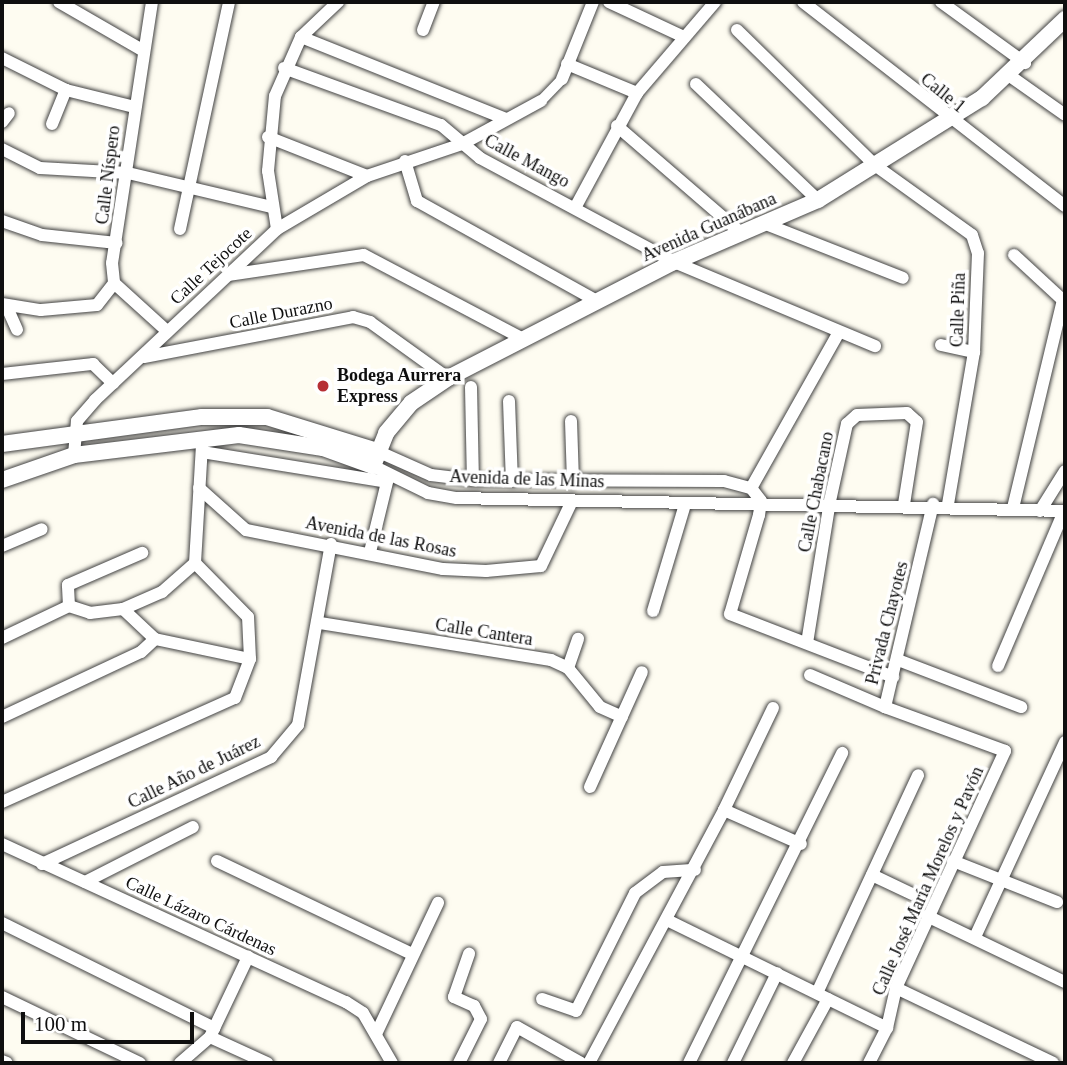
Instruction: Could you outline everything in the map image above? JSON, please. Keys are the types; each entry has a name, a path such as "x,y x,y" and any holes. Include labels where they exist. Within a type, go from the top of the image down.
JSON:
{"street":[{"path":"59,2 142,50"},
{"name":"Calle Níspero","path":"114,283 134,107 152,2"},
{"path":"180,229 229,2"},
{"name":"Calle Tejocote","path":"71,437 77,421 113,383 144,357 167,331 277,229 272,207 268,137 284,68 301,37 338,2"},
{"path":"423,30 435,2"},
{"path":"277,229 367,176 461,144 541,101 562,79 593,2"},
{"path":"610,2 684,37"},
{"path":"576,206 637,93 715,2"},
{"name":"Calle 1","path":"803,2 947,120 1065,206"},
{"path":"941,2 1025,63"},
{"name":"Avenida Guanábana","path":"375,459 411,403 449,378 674,262 818,200 876,166 1010,76 1064,23"},
{"name":"Calle Piña","path":"737,30 876,166 972,235 978,253 974,352 948,504"},
{"path":"301,37 506,119"},
{"path":"2,58 66,90 134,107"},
{"path":"567,64 637,93"},
{"name":"Calle Mango","path":"284,68 441,125 461,144 674,262 875,346"},
{"path":"1010,76 1065,115"},
{"path":"696,84 818,200"},
{"path":"52,124 66,90"},
{"path":"617,126 741,233"},
{"path":"268,137 367,176"},
{"path":"2,149 40,168 128,173 272,207"},
{"path":"405,161 417,201 597,300"},
{"path":"2,221 42,235 117,243"},
{"path":"763,223 902,278"},
{"path":"228,275 364,255 523,339"},
{"path":"1013,508 1064,301 1014,255"},
{"path":"17,330 4,305 97,305 114,283 167,331"},
{"name":"Calle Durazno","path":"144,357 353,317 370,321 449,378"},
{"path":"839,332 751,488 761,501 730,614 893,677"},
{"path":"942,345 974,352"},
{"path":"2,374 93,364 113,383"},
{"path":"471,387 473,480"},
{"path":"509,401 512,481"},
{"name":"Calle Chabacano","path":"807,643 830,501 847,424 857,415 907,413 920,432 904,504"},
{"name":"Avenida de las Minas","path":"2,444 71,437 202,417 267,417 375,459 388,477 428,493 457,498 685,504 761,501 933,503 1065,511"},
{"path":"571,421 573,482"},
{"path":"71,437 74,455"},
{"name":"Avenida de las Minas","path":"2,480 74,455 202,445 292,442 375,459 431,475 473,480 724,481 751,488"},
{"path":"2,638 69,606 90,613 123,609 162,592 195,563 202,445 388,477 370,552"},
{"path":"1040,511 1065,471"},
{"name":"Avenida de las Rosas","path":"199,488 246,530 331,544 443,569 524,571 541,566 551,555 572,501"},
{"name":"Privada Chayotes","path":"933,503 885,707 1005,751"},
{"path":"653,611 685,504"},
{"path":"998,666 1065,511"},
{"path":"2,546 43,529"},
{"name":"Calle Año de Juárez","path":"42,864 271,757 298,724 320,623 331,544"},
{"path":"69,606 68,585 142,553"},
{"path":"2,802 235,698 250,659 252,630 242,606 195,563"},
{"path":"123,609 155,639 250,659"},
{"name":"Calle Cantera","path":"320,623 568,668"},
{"path":"2,717 141,652 155,639"},
{"path":"578,639 568,668 587,697 622,717"},
{"path":"898,660 1021,707"},
{"path":"590,786 642,672"},
{"path":"810,675 885,707"},
{"path":"589,1063 669,922 773,708"},
{"path":"975,937 1065,742"},
{"name":"Calle José María Morelos y Pavón","path":"869,1063 887,1028 896,988 1005,751"},
{"path":"689,1063 746,958 842,753"},
{"path":"793,1063 872,875 918,775"},
{"path":"724,810 801,844"},
{"path":"85,882 193,827"},
{"name":"Calle Lázaro Cárdenas","path":"2,844 346,1002 377,1032"},
{"path":"218,861 412,954"},
{"path":"953,861 1057,902"},
{"path":"542,999 576,1011 635,893 663,872 695,870"},
{"path":"872,875 912,894"},
{"path":"392,1063 377,1032 438,903"},
{"path":"928,916 1065,982"},
{"path":"669,922 887,1028"},
{"path":"2,923 267,1063"},
{"path":"459,1063 481,1011 454,997 469,954"},
{"path":"180,1063 212,1032 248,957"},
{"path":"733,1063 777,973"},
{"path":"896,988 1053,1063"},
{"path":"2,997 140,1063"},
{"path":"499,1063 517,1027 581,1063"},
{"path":"2,1061 7,1063"}],"place":[{"name":"Bodega Aurrera Express","path":"323,386"}]}
